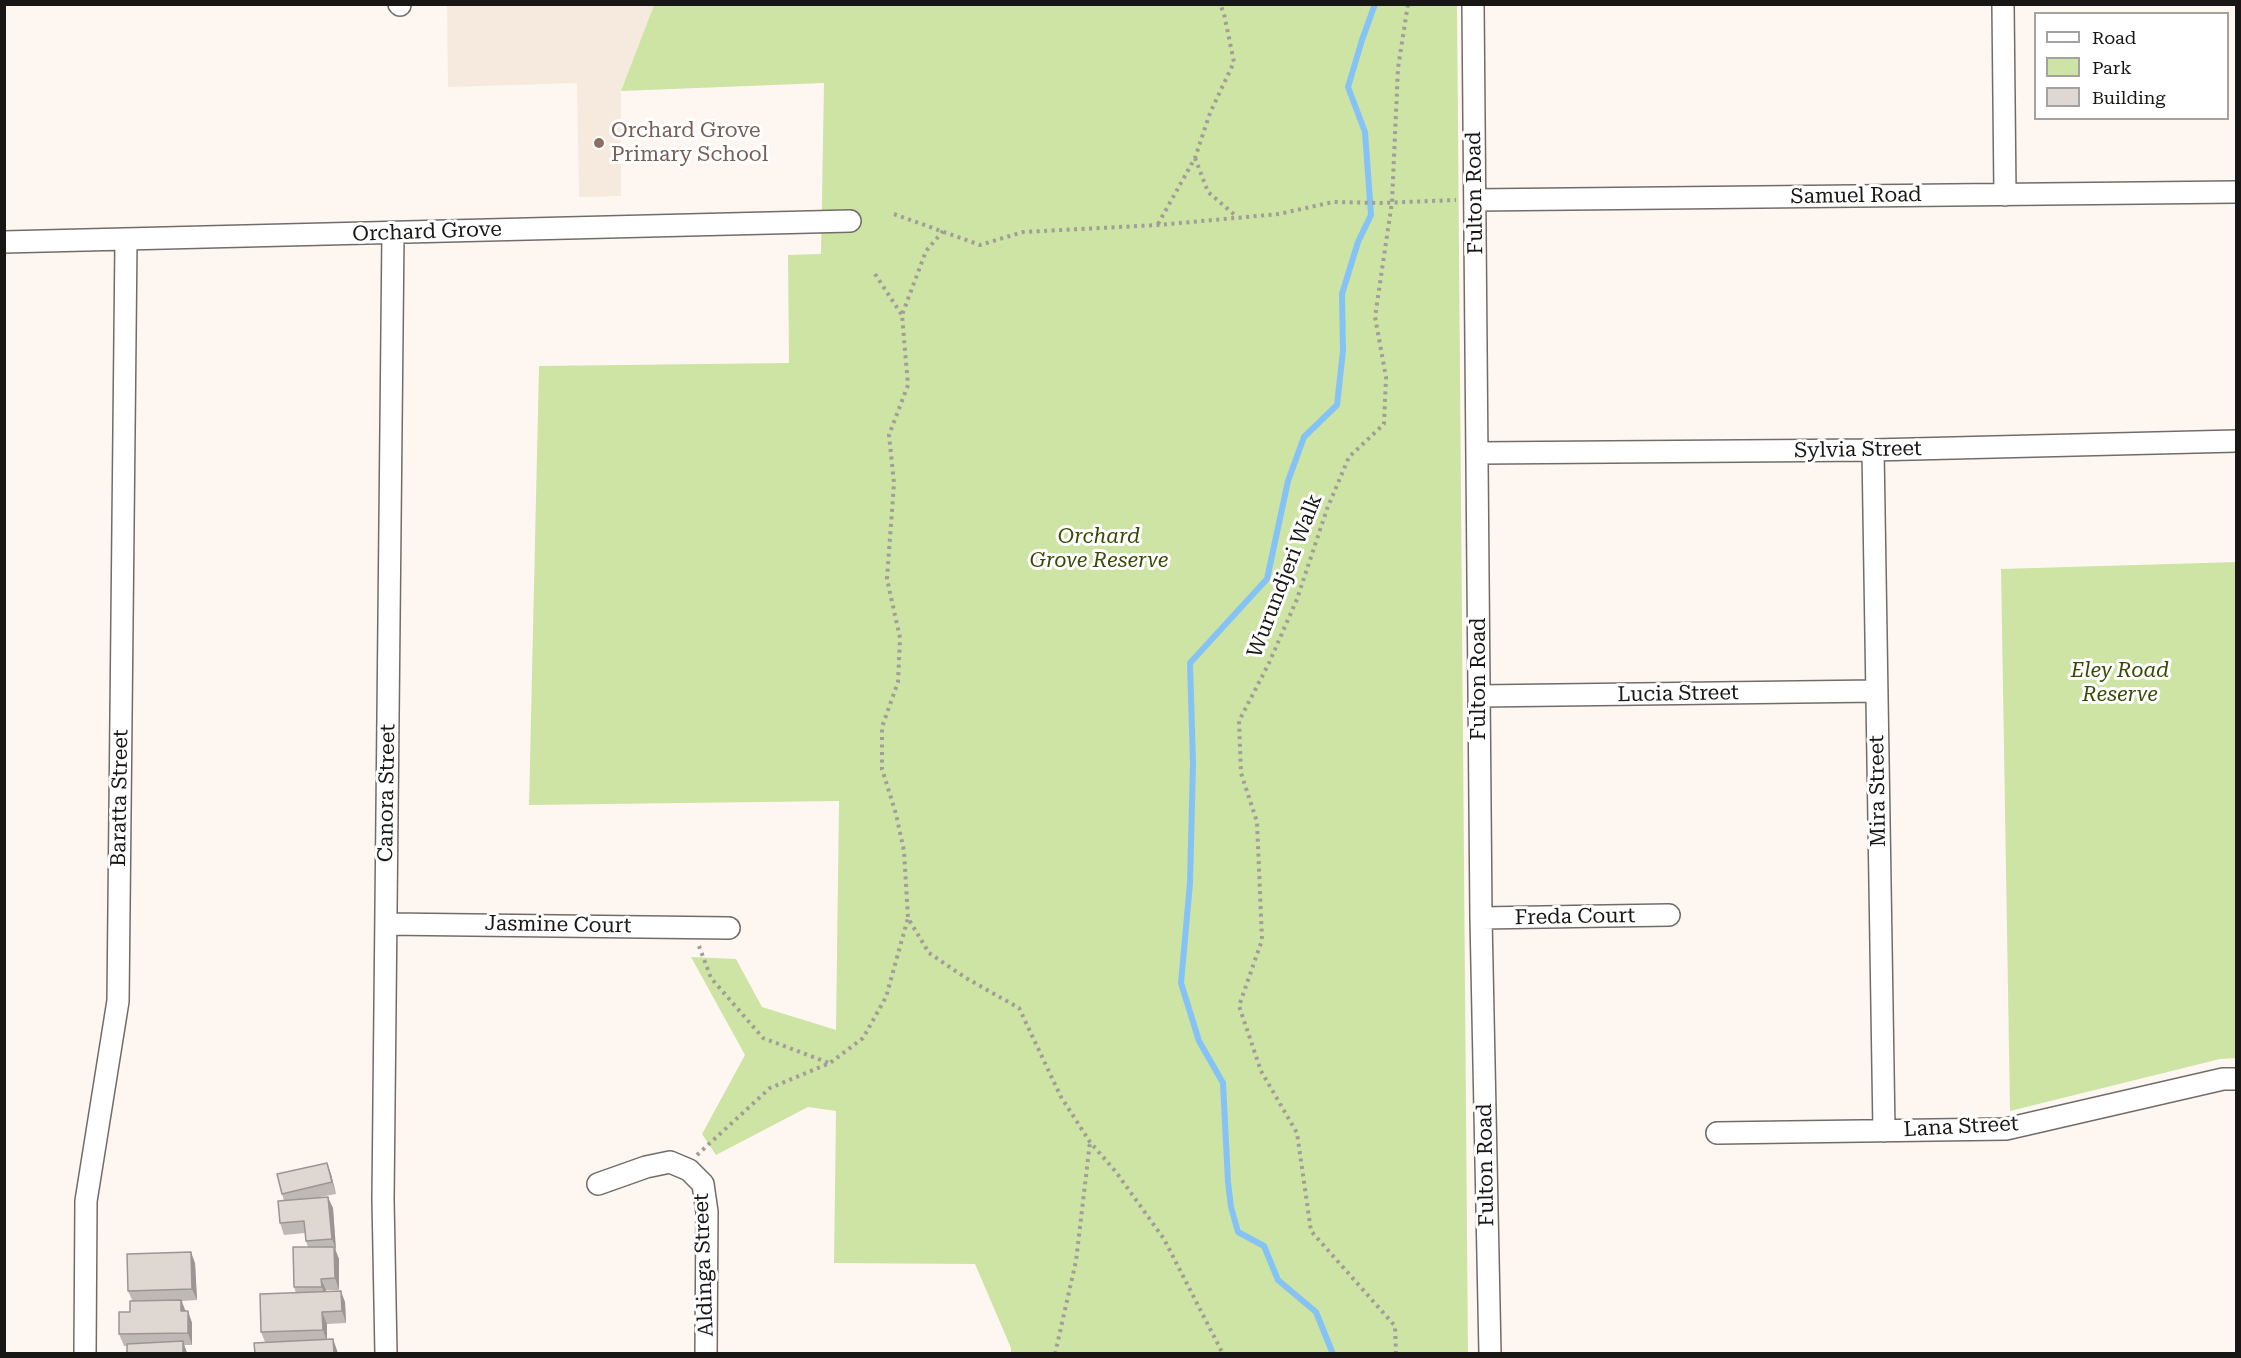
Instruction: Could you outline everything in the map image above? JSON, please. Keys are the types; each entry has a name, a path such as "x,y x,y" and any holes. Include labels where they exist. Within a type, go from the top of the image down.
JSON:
{"street":[{"name":"Fulton Road","path":"1473,4 1479,453 1481,918 1490,1353"},
{"path":"2003,4 2005,195"},
{"name":"Samuel Road","path":"1475,200 2236,192"},
{"name":"Orchard Grove","path":"4,242 850,221"},
{"name":"Canora Street","path":"386,1353 383,1199 393,233"},
{"name":"Baratta Street","path":"85,1353 86,1201 118,1001 126,240"},
{"name":"Sylvia Street","path":"1479,453 1873,450 2236,441"},
{"name":"Mira Street","path":"1873,450 1884,1131"},
{"name":"Lucia Street","path":"1479,696 1877,691"},
{"name":"Freda Court","path":"1481,918 1669,915"},
{"name":"Jasmine Court","path":"386,924 729,928"},
{"name":"Lana Street","path":"1717,1133 2006,1129 2223,1079 2236,1078"},
{"name":"Aldinga Street","path":"598,1184 645,1167 670,1162 689,1170 703,1184 707,1212 706,1353"}],"path":[{"path":"1158,225 1195,158 1210,113 1234,62 1220,4"},
{"name":"Wurundjeri Walk","path":"1396,1353 1395,1326 1311,1231 1298,1133 1261,1071 1239,1006 1262,940 1257,822 1241,773 1239,721 1269,663 1297,599 1327,509 1349,457 1384,424 1386,377 1375,317 1392,202 1398,68 1408,4"},
{"path":"1195,158 1208,192 1237,216"},
{"path":"894,214 981,245 1023,232 1158,225 1237,216 1279,214 1333,202 1380,204 1475,200"},
{"path":"682,1167 770,1088 830,1064 863,1038 886,997 908,918 904,851 896,814 882,769 882,727 898,682 900,638 887,579 894,483 889,435 908,385 902,315 926,251 943,231"},
{"path":"875,274 902,315"},
{"path":"908,918 929,952 966,978 1019,1008 1061,1097 1090,1142 1116,1172 1164,1239 1223,1353"},
{"path":"692,927 711,978 763,1038 830,1064"},
{"path":"1055,1353 1076,1261 1090,1142"}],"shaded area":[{"name":"Orchard Grove Primary School","path":"447,5 654,5 621,91 621,196 579,197 577,83 448,87"}],"green space":[{"name":"Orchard Grove Reserve","path":"654,5 1457,5 1468,1353 1011,1353 1011,1348 975,1264 834,1263 836,1111 808,1107 716,1155 702,1134 745,1055 691,957 736,959 762,1007 836,1030 839,801 529,805 539,366 789,363 788,255 821,254 824,83 621,91"},
{"name":"Eley Road Reserve","path":"2236,562 2236,1058 2220,1059 2010,1111 2001,569"}],"building":[{"path":"327,1163 332,1182 282,1194 277,1174"},
{"path":"328,1197 332,1239 306,1241 304,1221 280,1223 278,1201"},
{"path":"293,1247 334,1247 335,1278 321,1279 322,1287 294,1287"},
{"path":"191,1252 192,1289 128,1291 127,1254"},
{"path":"341,1291 342,1311 322,1312 323,1330 261,1332 260,1294"},
{"path":"181,1300 181,1311 188,1311 188,1333 119,1334 119,1312 130,1312 130,1301"},
{"path":"333,1339 334,1353 255,1353 254,1343"},
{"path":"183,1341 183,1353 127,1353 127,1344"}],"waterway":[{"path":"1333,1354 1316,1312 1278,1280 1264,1246 1238,1232 1231,1207 1228,1182 1223,1083 1199,1041 1181,983 1190,883 1193,763 1190,663 1267,579 1288,481 1304,437 1337,405 1343,351 1342,294 1358,242 1371,215 1365,132 1348,87 1375,4"}],"place":[{"name":"Orchard Grove Primary School","path":"599,143"}]}
